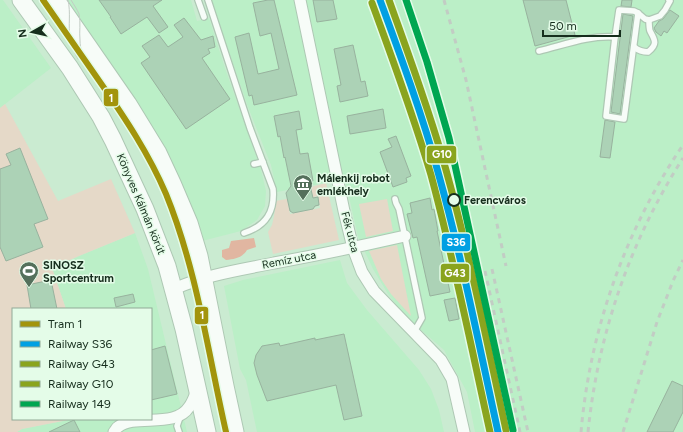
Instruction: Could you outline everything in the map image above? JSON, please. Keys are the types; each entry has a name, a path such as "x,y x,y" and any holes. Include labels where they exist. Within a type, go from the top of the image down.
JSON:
{"main road":[{"name":"Könyves Kálmán körút","path":"21,0 70,68 101,117 148,215 174,289 207,432"},
{"path":"56,0 128,104 158,153 172,183 199,256 235,432"}],"street":[{"name":"Fék utca","path":"300,0 337,178 353,248 362,272 374,291 441,360 452,379 464,432"},
{"name":"Remíz utca","path":"174,289 184,284 204,279 405,236"},
{"path":"152,420 172,418 181,414 189,408 197,390"},
{"path":"114,432 118,427 129,422 150,420"}],"lane":[{"path":"198,0 204,18"},
{"path":"208,0 248,124 273,189 273,207 269,215 258,227 252,231 244,233"},
{"path":"638,13 624,119 606,116 619,10 634,11 638,13 645,20 649,20 660,16 665,10 670,1 669,0"},
{"path":"634,47 638,51 643,52 648,52 652,49 655,40 650,31 649,20"},
{"path":"539,51 589,38 615,36"},
{"path":"254,164 263,162"},
{"path":"395,199 399,209 422,318 414,332"},
{"path":"179,432 177,426 181,414"}],"shaded area":[{"path":"0,0 3,0 51,68 0,108"},
{"path":"67,0 191,0 197,21 209,18 261,170 266,191 265,206 257,220 241,231 202,241 121,81"},
{"path":"211,0 683,0 683,432 475,432 467,392 444,350 403,314 388,294 373,269 358,237 345,179 277,192 271,165 248,107"},
{"name":"SINOSZ Sportcentrum","path":"5,104 58,201 111,179 135,233 52,268 66,308 12,308 12,420 68,420 22,429 17,432 0,432 0,108"},
{"path":"326,183 339,240 273,254 268,232 272,225 275,201 287,199 290,214 320,208 318,196 313,197 311,187"},
{"path":"387,199 393,231 366,237 359,204"},
{"path":"135,233 148,269 187,432 17,432 22,429 68,420 152,420 152,308 66,308 52,268"},
{"path":"254,238 256,247 247,250 241,256 235,259 226,260 222,257 222,250 229,248 231,241"},
{"path":"397,245 411,316 391,294 381,279 369,251"},
{"path":"340,260 347,283 367,310 419,370 431,389 439,410 444,432 257,432 246,380 240,369 224,286 243,280"}],"building":[{"path":"99,0 162,0 153,6 168,27 159,33 147,17 121,34"},
{"path":"274,0 297,95 254,105 252,95 249,96 235,37 249,33 258,74 279,69 271,33 260,36 253,3"},
{"path":"313,0 333,0 337,19 317,22"},
{"path":"523,0 566,0 575,35 535,46"},
{"path":"622,0 632,0 631,7 621,6"},
{"path":"670,10 679,16 667,33 664,31 661,36 654,28"},
{"path":"623,14 633,16 620,114 611,112"},
{"path":"184,18 201,40 213,36 215,47 208,49 210,53 202,58 230,99 186,129 141,63 150,57 142,46 159,35 168,47 183,37 174,25"},
{"path":"353,45 361,82 365,81 368,96 340,102 337,86 341,85 334,49"},
{"path":"383,109 386,128 350,134 347,116"},
{"path":"299,111 302,129 296,130 300,154 308,153 313,181 309,181 313,198 318,197 319,205 315,206 313,209 293,213 290,211 286,193 291,186 274,116"},
{"path":"605,120 615,122 610,158 600,157"},
{"path":"396,136 411,176 406,178 407,182 393,187 380,152 392,147 388,139"},
{"path":"20,148 48,219 34,224 43,247 6,261 0,247 0,169 11,165 6,154"},
{"name":"Ferencváros","path":"430,198 432,210 434,209 437,231 450,292 430,296 417,237 413,238 407,214 412,213 410,203"},
{"path":"51,280 57,308 31,308 27,285"},
{"path":"133,294 135,302 116,307 114,298"},
{"path":"455,298 459,319 449,321 444,300"},
{"path":"344,334 362,416 344,420 336,385 267,401 254,363 256,355 262,346 279,343 280,346 315,338 315,340"},
{"path":"165,346 177,394 152,400 152,350"},
{"path":"672,381 683,386 683,412 673,432 647,432"},
{"path":"74,420 80,432 49,432"}],"tram line":[{"name":"1","path":"43,0 127,123 144,150 166,194 177,223 194,282 226,432"},
{"path":"68,0 70,41 78,59"},
{"path":"71,0 79,14 81,47 83,56 88,64"}],"railway":[{"path":"372,0 409,103 443,222"},
{"path":"444,0 466,80 506,266"},
{"path":"581,432 593,356 602,319 614,282 644,211 662,178 683,145"},
{"path":"588,432 600,360 608,324 619,289 647,222 683,158"},
{"path":"623,432 657,322 683,260"},
{"path":"492,269 528,432"},
{"path":"485,271 520,432"}],"rail line":[{"name":"S36","path":"380,0 418,107 447,204 463,269 498,432"},
{"name":"G10","path":"389,0 426,105 455,202 471,267 506,430"},
{"name":"149","path":"406,0 427,62 449,138 513,430"},
{"name":"G43","path":"372,3 410,110 431,175 455,271 490,432"}],"place":[{"name":"Ferencváros","path":"454,200"},
{"name":"Málenkij robot emlékhely","path":"303,201"},
{"name":"SINOSZ Sportcentrum","path":"29,288"}]}
